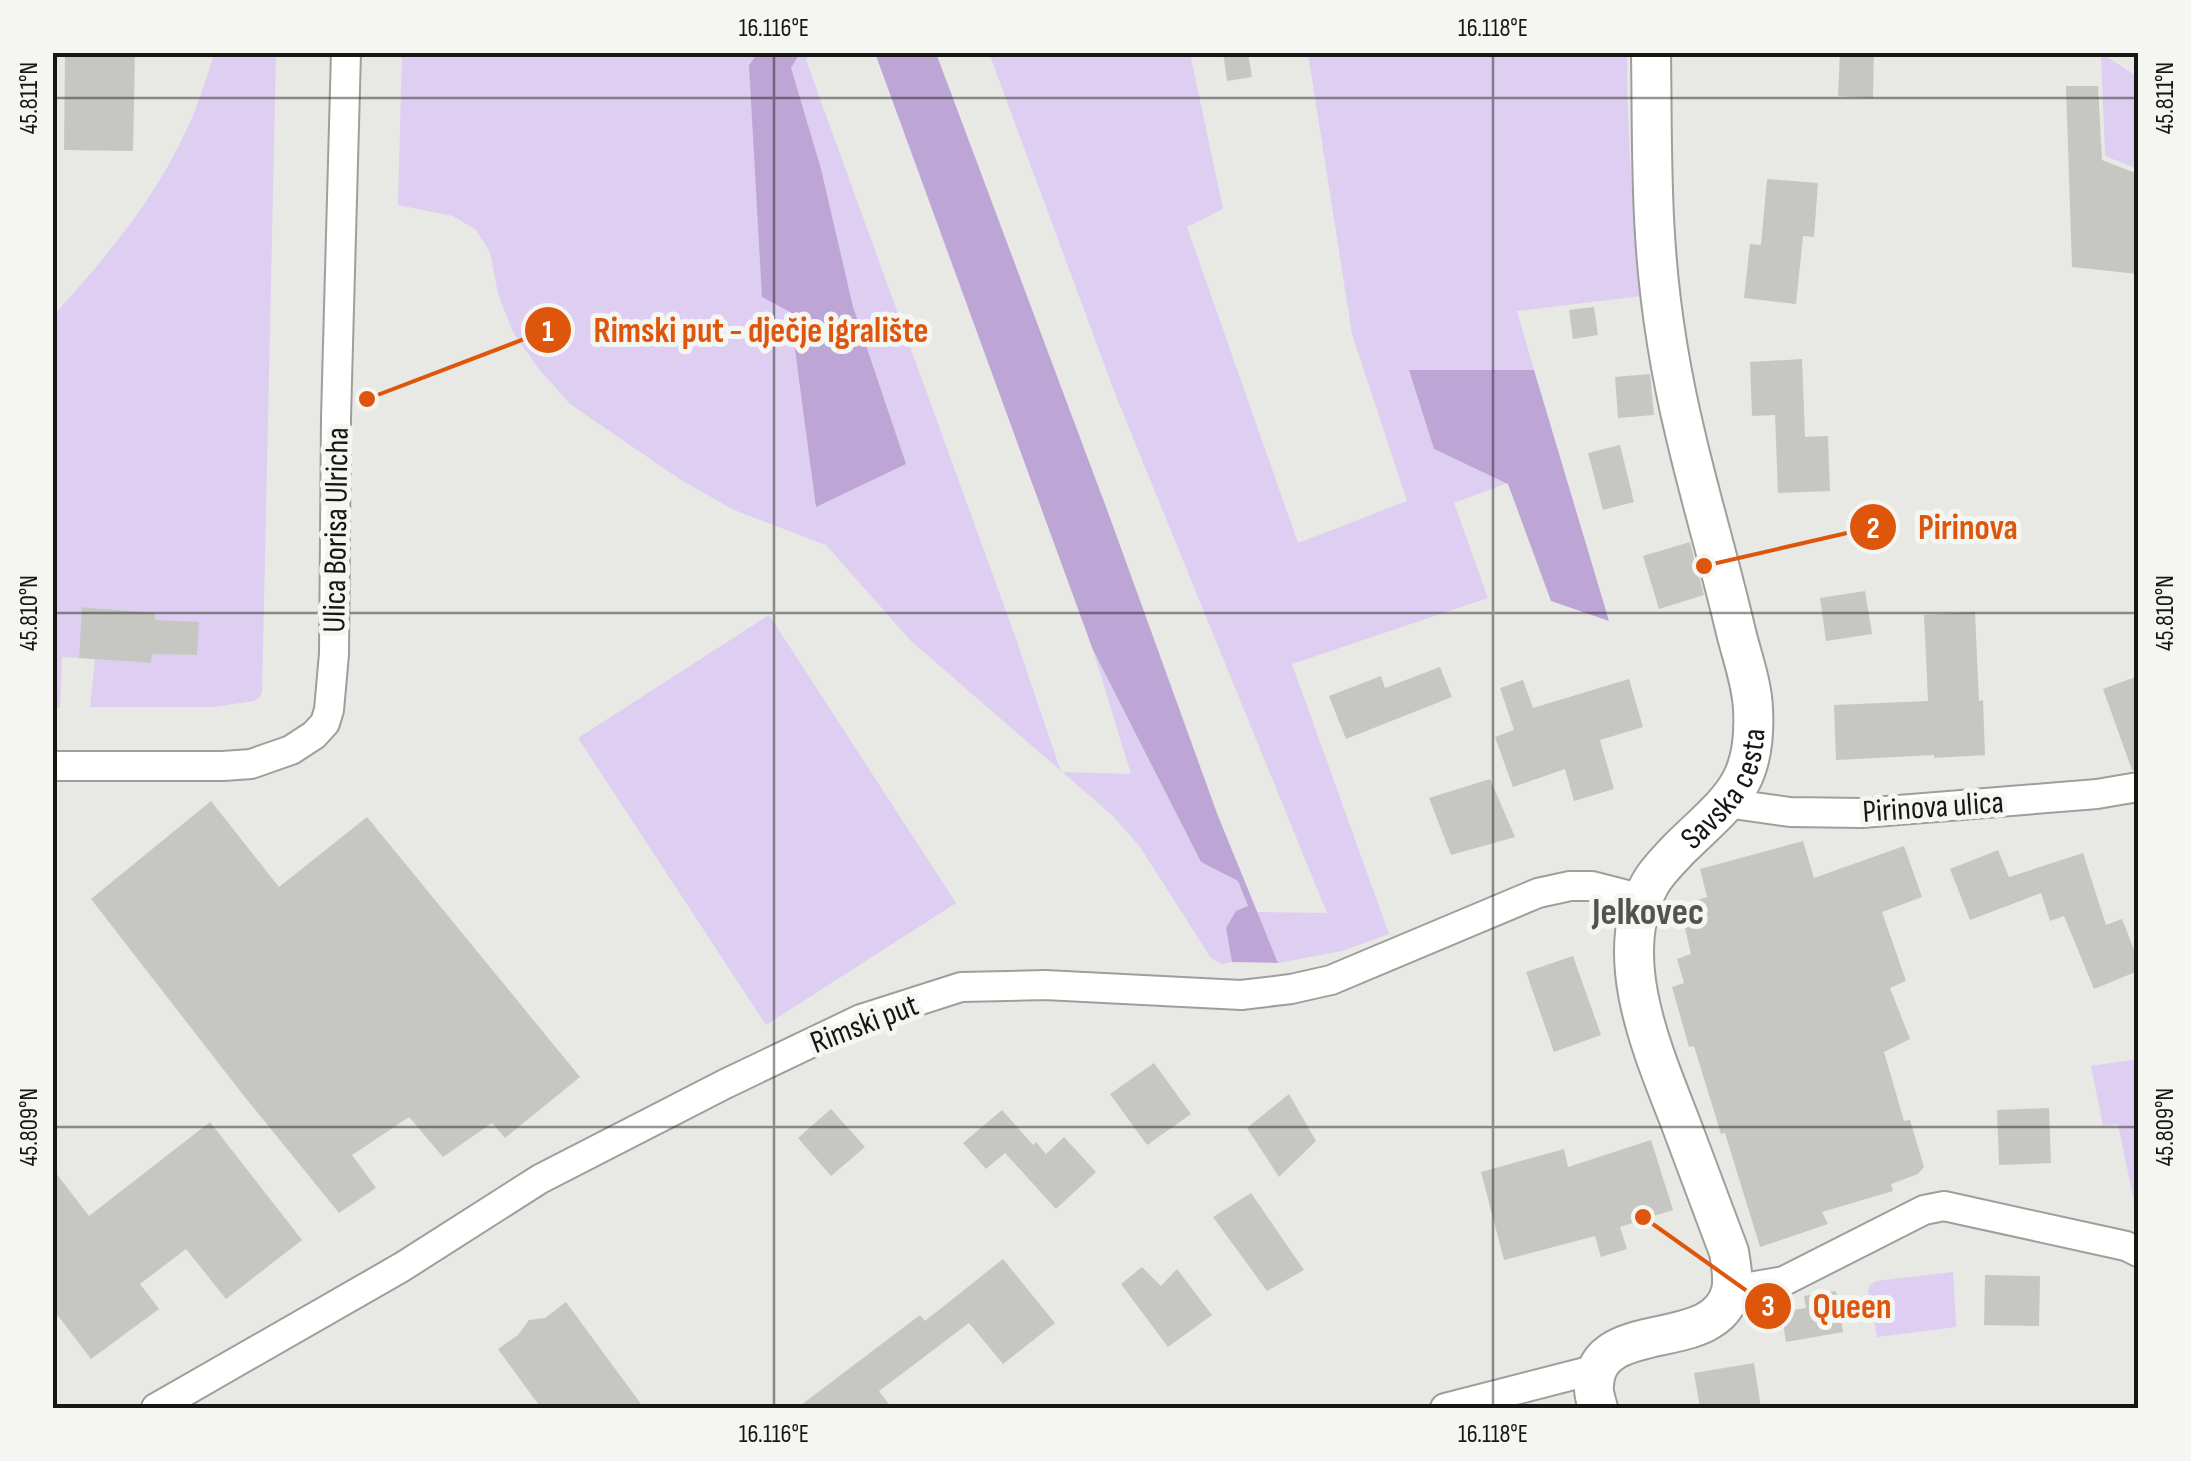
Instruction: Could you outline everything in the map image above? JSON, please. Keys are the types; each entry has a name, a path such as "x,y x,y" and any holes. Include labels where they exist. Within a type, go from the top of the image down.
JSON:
{"street":[{"name":"Ulica Borisa Ulricha","path":"52,766 251,764 291,750 326,723 334,654 346,52"},
{"name":"Savska cesta","path":"1650,52 1654,236 1670,362 1753,704 1754,747 1743,781 1652,880 1643,900 1634,961 1647,1034 1729,1252 1732,1290"},
{"name":"Pirinova ulica","path":"1726,803 1790,812 1862,812 2097,794 2138,786"},
{"name":"Rimski put","path":"156,1408 402,1267 540,1179 860,1019 961,988 1045,985 1241,994 1292,989 1331,980 1538,893 1592,886 1643,900"},
{"path":"1598,1408 1594,1386 1598,1370 1604,1358 1617,1348 1704,1324 1717,1316 1732,1290 1784,1280 1924,1210 1944,1206 2126,1246 2138,1252"},
{"path":"1444,1408 1598,1370"}],"shaded area":[{"path":"215,53 276,53 262,693 254,701 214,707 90,707 95,659 151,663 155,613 83,607 79,658 62,657 60,708 53,708 53,316 108,252 158,183 190,123"},
{"path":"402,53 810,53 806,60 1015,636 1060,771 911,641 826,545 734,510 681,480 570,404 513,332 498,294 490,252 476,230 453,216 398,205"},
{"path":"758,53 800,53 791,68 821,169 853,307 906,464 816,507 790,312 762,297 749,65"},
{"path":"875,53 936,53 1218,816 1278,963 1232,962 1226,928 1236,911 1248,906 1238,881 1201,862 1093,650"},
{"path":"989,53 1190,53 1223,209 1187,227 1298,543 1407,501 1352,334 1308,53 1627,53 1641,296 1517,311 1534,370 1410,370 1434,449 1507,483 1454,503 1488,598 1292,664 1389,934 1342,951 1278,963 1257,912 1327,913 1116,396"},
{"path":"2101,53 2138,77 2138,169 2105,156"},
{"path":"1409,370 1534,370 1609,621 1551,601 1508,484 1434,449"},
{"path":"769,615 956,903 766,1025 578,738"},
{"path":"1093,650 1201,862 1238,881 1248,906 1226,928 1232,962 1222,964 1211,958 1140,847 1113,816 1062,772 1131,774"},
{"path":"2138,1059 2138,1220 2118,1124 2103,1126 2091,1066"},
{"path":"1953,1272 1956,1327 1877,1337 1870,1285 1876,1281"}],"building":[{"path":"65,52 135,52 133,151 64,150"},
{"path":"1223,52 1248,52 1252,77 1227,81"},
{"path":"1840,52 1874,52 1873,98 1838,96"},
{"path":"2066,86 2098,86 2102,160 2138,174 2138,274 2072,267"},
{"path":"1767,179 1818,183 1814,237 1803,236 1796,304 1744,298 1750,244 1761,245"},
{"path":"1594,307 1598,335 1573,339 1569,310"},
{"path":"1802,359 1805,437 1828,436 1830,491 1778,493 1775,415 1752,416 1750,362"},
{"path":"1650,374 1654,415 1618,418 1615,377"},
{"path":"1620,445 1634,502 1603,510 1588,453"},
{"path":"1690,542 1704,595 1659,609 1643,556"},
{"path":"1865,591 1872,634 1826,641 1820,598"},
{"path":"82,607 155,613 155,620 199,622 197,655 152,654 151,663 79,658"},
{"path":"1975,612 1985,755 1836,760 1834,705 1928,701 1924,615"},
{"path":"1440,667 1452,697 1346,739 1329,696 1381,676 1385,688"},
{"path":"2138,676 2138,770 2132,770 2103,689"},
{"path":"1629,679 1643,727 1600,740 1614,789 1574,801 1565,769 1513,787 1495,737 1514,730 1500,688 1523,680 1533,708"},
{"path":"1490,779 1515,837 1451,855 1429,798"},
{"path":"211,801 279,887 367,817 580,1077 505,1138 492,1123 443,1157 409,1117 352,1155 376,1188 339,1213 91,899"},
{"path":"1803,841 1814,878 1904,846 1922,897 1882,912 1906,981 1890,988 1910,1039 1884,1052 1904,1121 1910,1120 1924,1167 1918,1174 1891,1184 1893,1191 1822,1212 1828,1224 1760,1247 1725,1133 1721,1134 1694,1046 1689,1047 1672,987 1684,983 1677,959 1691,954 1685,928 1700,923 1694,901 1707,897 1700,869"},
{"path":"1998,850 2009,877 2083,853 2106,925 2122,919 2138,960 2138,971 2094,989 2064,916 2050,921 2041,893 1970,920 1950,869"},
{"path":"1573,956 1601,1035 1554,1052 1526,972"},
{"path":"1154,1063 1191,1114 1147,1145 1110,1094"},
{"path":"1289,1094 1316,1141 1279,1177 1247,1128"},
{"path":"2049,1108 2051,1163 1999,1165 1997,1110"},
{"path":"831,1109 865,1147 831,1176 798,1138"},
{"path":"1002,1110 1046,1154 1064,1137 1096,1172 1056,1209 1005,1153 986,1169 963,1143"},
{"path":"210,1122 302,1240 226,1299 186,1249 140,1284 159,1309 91,1359 52,1308 52,1168 89,1216"},
{"path":"1651,1140 1673,1210 1620,1227 1627,1249 1601,1257 1595,1236 1504,1260 1481,1172 1564,1149 1568,1167"},
{"path":"1251,1193 1304,1270 1267,1291 1213,1217"},
{"path":"1003,1259 1055,1323 1003,1364 969,1323 879,1391 892,1408 797,1408 920,1315 925,1321"},
{"path":"1142,1267 1161,1286 1177,1269 1212,1315 1168,1347 1121,1284"},
{"path":"1985,1275 2040,1276 2039,1326 1984,1325"},
{"path":"1836,1291 1843,1332 1786,1342 1781,1312 1806,1308 1804,1296"},
{"path":"566,1302 644,1408 541,1408 498,1349 518,1335 529,1320 545,1318"},
{"path":"1754,1363 1761,1408 1700,1408 1694,1373"}],"place":[{"name":"Rimski put - dječje igralište","path":"367,399"},
{"name":"Pirinova","path":"1704,566"},
{"name":"Queen","path":"1643,1217"}],"district":[{"name":"Jelkovec","path":"1648,911"}]}
